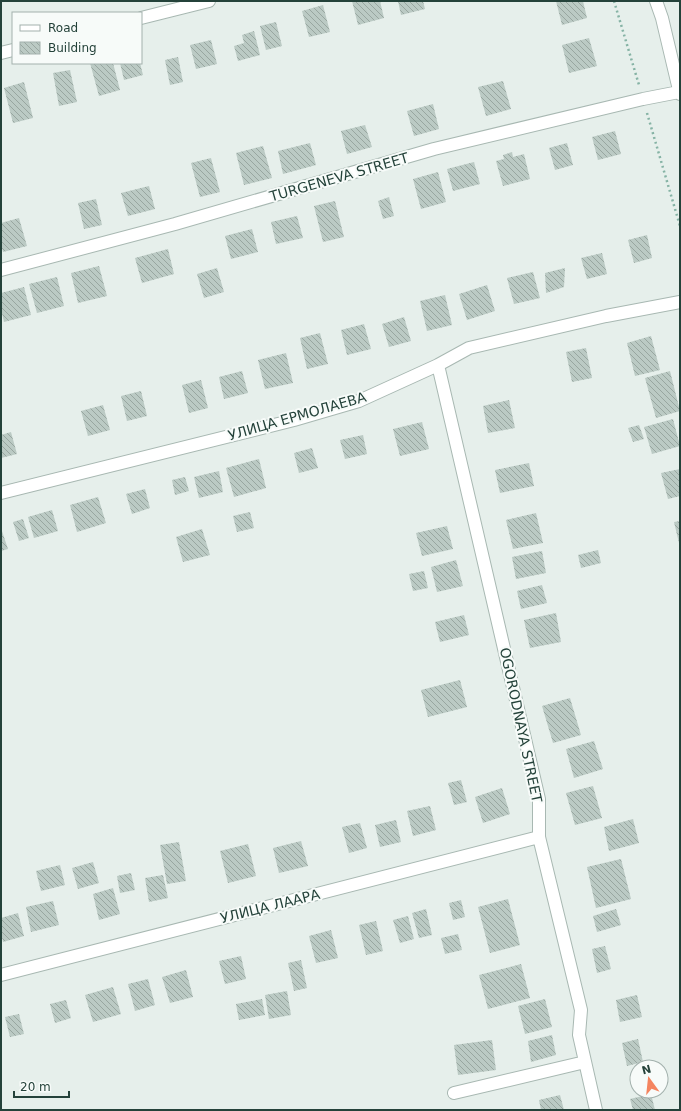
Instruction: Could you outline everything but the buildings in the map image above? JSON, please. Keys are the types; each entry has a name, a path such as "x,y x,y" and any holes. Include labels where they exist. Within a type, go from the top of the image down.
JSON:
{"street":[{"path":"142,18 208,1"},
{"path":"656,1 662,18 680,93"},
{"path":"1,53 12,50"},
{"name":"TURGENEVA STREET","path":"1,270 174,224 434,149 643,99 680,93"},
{"name":"УЛИЦА ЕРМОЛАЕВА","path":"1,493 294,420 359,401 438,366 469,348 606,316 680,302"},
{"name":"OGORODNAYA STREET","path":"438,366 540,799 539,837 581,1010 579,1034 596,1110"},
{"name":"УЛИЦА ЛААРА","path":"1,975 539,837"},
{"path":"454,1093 585,1062"}]}
